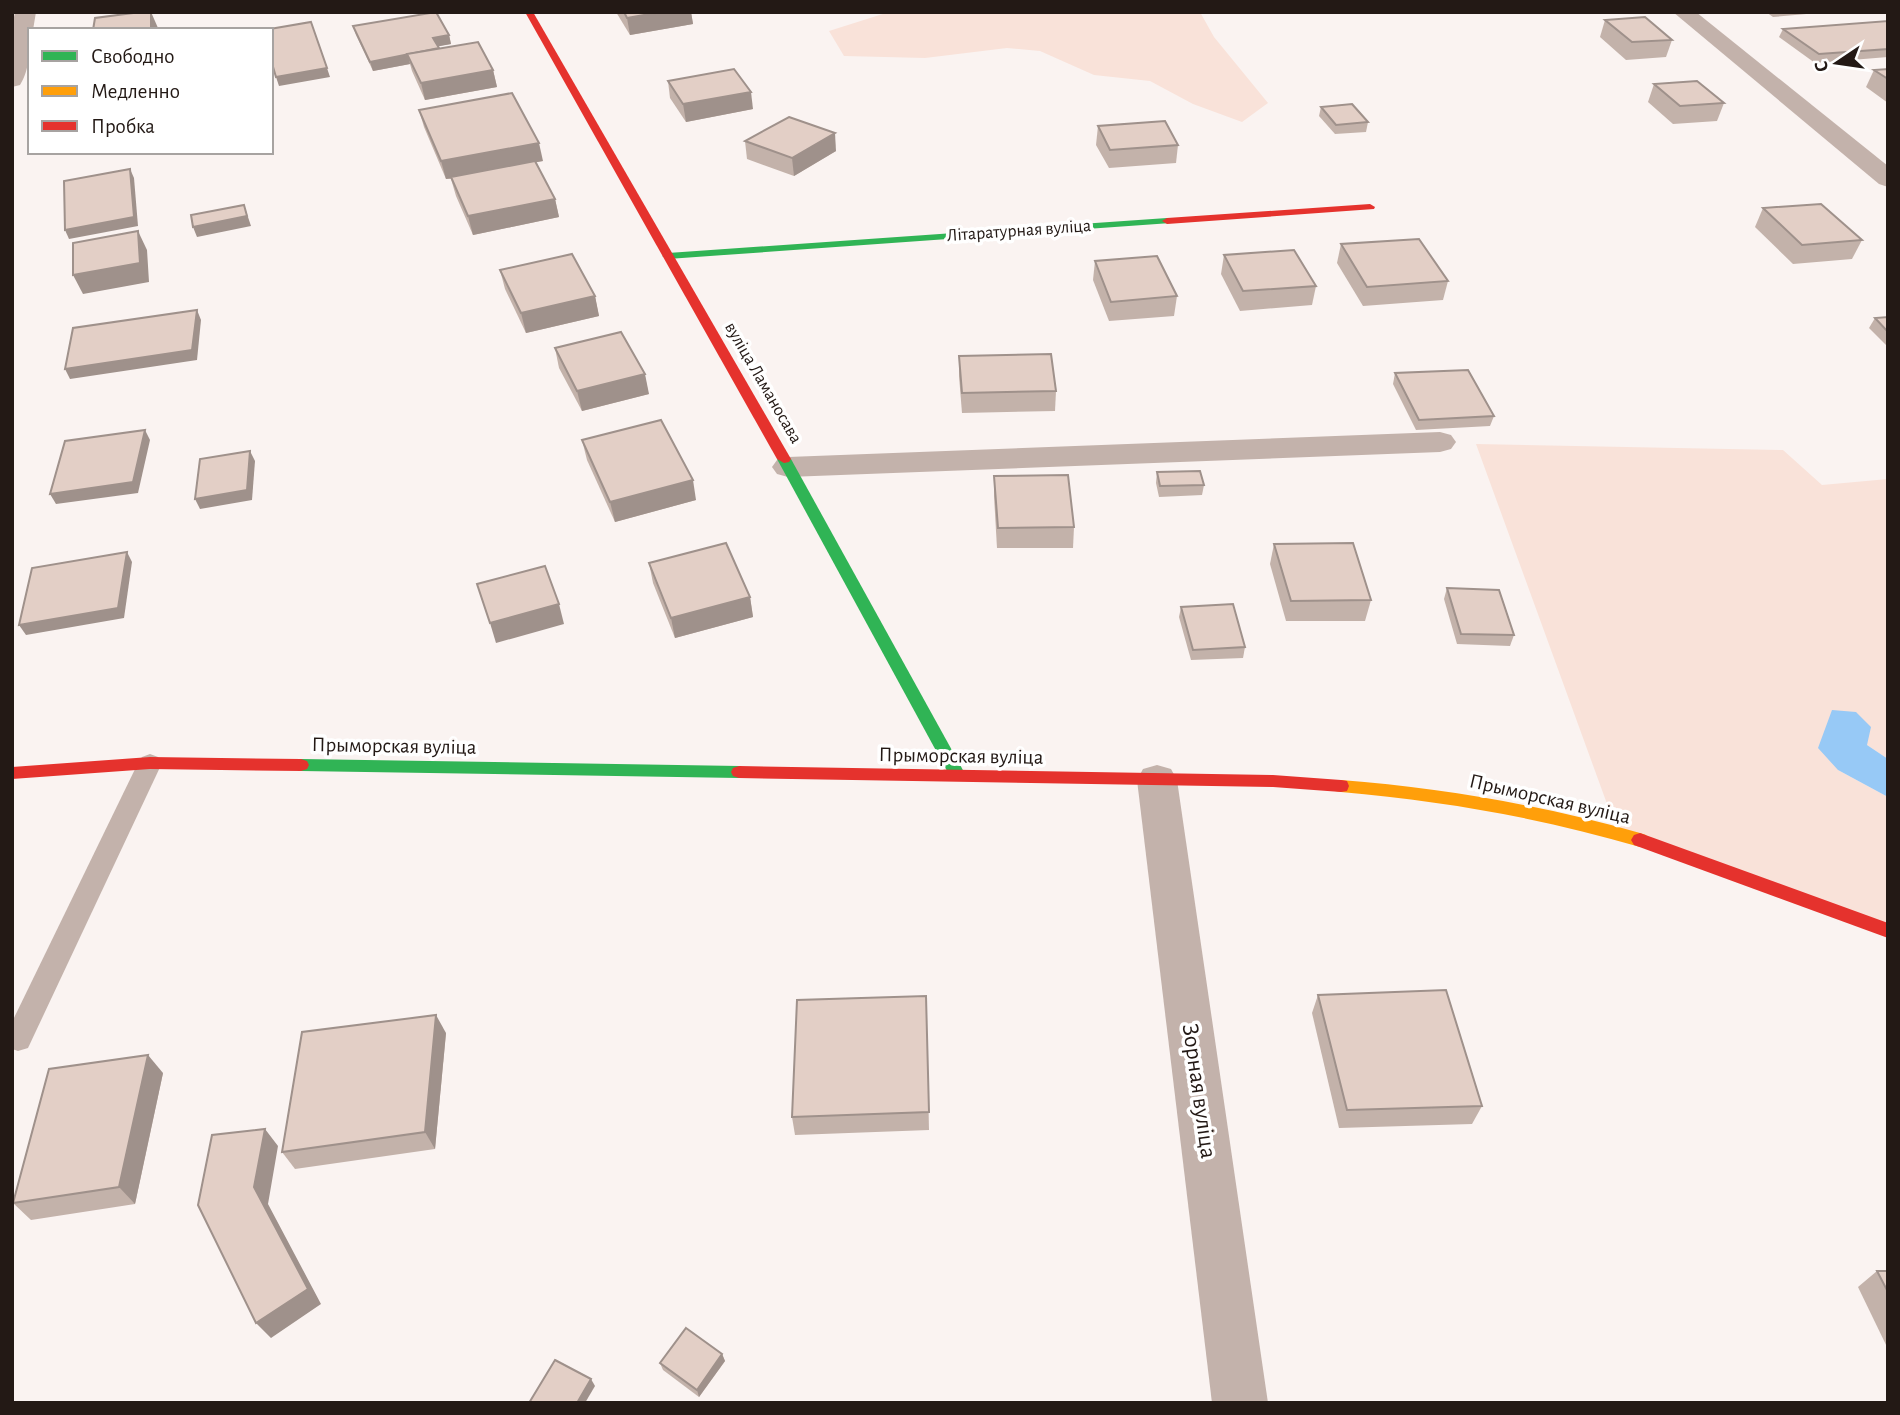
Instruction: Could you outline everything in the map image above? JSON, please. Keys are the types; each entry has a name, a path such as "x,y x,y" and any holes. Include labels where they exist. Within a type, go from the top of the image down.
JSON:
{"street":[{"path":"12,79 26,12"},
{"name":"вуліца Ламаносава","path":"529,12 789,467 958,776"},
{"path":"1683,12 1876,161 1888,179"},
{"name":"Літаратурная вуліца","path":"668,256 1370,207"},
{"path":"789,467 1440,442"},
{"name":"Прыморская вуліца","path":"12,773 150,763 1273,781 1382,788 1500,804 1618,834 1798,896 1888,931"},
{"name":"Зорная вуліца","path":"1157,780 1240,1403"}],"lane":[{"path":"18,1039 150,763"}],"shaded area":[{"path":"889,12 1200,12 1214,37 1268,103 1242,122 1193,104 1150,81 1094,75 1040,51 1007,48 925,58 844,56 829,31"},
{"path":"1476,444 1783,450 1822,485 1888,479 1888,759 1867,745 1838,770 1888,797 1888,931 1618,834"}],"water":[{"path":"1832,710 1856,712 1871,727 1867,745 1888,759 1888,797 1838,770 1818,748"}],"building":[{"path":"151,12 151,28 93,28 95,18"},
{"path":"436,12 449,35 433,38 439,48 370,62 353,26"},
{"path":"624,12 661,12 627,18"},
{"path":"1645,17 1672,40 1632,42 1605,20"},
{"path":"1888,21 1888,49 1819,54 1783,29"},
{"path":"311,22 327,68 276,77 273,67 273,28"},
{"path":"478,42 493,70 421,83 407,54"},
{"path":"734,69 751,92 683,104 668,81"},
{"path":"1888,69 1888,79 1874,70"},
{"path":"1697,81 1724,103 1680,106 1654,84"},
{"path":"512,93 539,143 441,161 419,110"},
{"path":"1352,104 1368,122 1336,125 1321,107"},
{"path":"789,117 835,133 792,158 745,141"},
{"path":"1165,121 1178,145 1110,150 1098,126"},
{"path":"535,161 555,199 468,216 451,177"},
{"path":"130,169 134,217 65,230 64,181"},
{"path":"1821,204 1862,240 1802,245 1763,208"},
{"path":"244,205 247,216 193,227 191,215"},
{"path":"138,231 140,263 73,275 73,243"},
{"path":"1419,239 1448,281 1367,287 1341,244"},
{"path":"1294,250 1316,286 1243,291 1224,255"},
{"path":"572,254 595,296 521,313 500,270"},
{"path":"1157,256 1177,296 1111,302 1095,261"},
{"path":"197,310 192,350 65,369 73,328"},
{"path":"1888,317 1888,332 1875,318"},
{"path":"621,332 645,374 577,391 555,348"},
{"path":"1051,354 1056,391 962,393 959,356"},
{"path":"1468,370 1494,416 1419,420 1395,373"},
{"path":"661,420 693,480 610,502 582,440"},
{"path":"145,430 133,482 50,494 65,441"},
{"path":"250,451 247,490 195,499 200,459"},
{"path":"1200,471 1204,485 1160,486 1157,472"},
{"path":"1068,475 1074,527 998,528 994,476"},
{"path":"726,543 750,597 671,618 649,563"},
{"path":"1353,543 1371,600 1291,601 1274,544"},
{"path":"127,552 118,608 19,625 32,568"},
{"path":"545,566 559,604 490,623 477,584"},
{"path":"1447,588 1499,590 1514,635 1461,634"},
{"path":"1233,604 1245,647 1193,650 1181,607"},
{"path":"1446,990 1482,1106 1347,1110 1318,995"},
{"path":"926,996 929,1112 792,1117 797,1000"},
{"path":"436,1015 425,1132 282,1152 302,1032"},
{"path":"148,1055 119,1187 13,1203 49,1069"},
{"path":"265,1129 254,1187 308,1289 256,1323 198,1205 212,1135"},
{"path":"1877,1271 1888,1271 1888,1292"},
{"path":"686,1328 722,1354 697,1390 660,1363"},
{"path":"555,1360 591,1379 577,1403 529,1403"}],"traffic: fast":[{"path":"668,256 1167,221"},
{"path":"784,459 958,776"},
{"path":"301,765 739,772"}],"traffic: slow":[{"path":"1341,786 1492,804 1640,840"}],"traffic: jam":[{"path":"529,12 784,459"},
{"path":"1167,221 1370,207"},
{"path":"12,773 150,763 301,765"},
{"path":"739,772 1273,781 1341,786"},
{"path":"1640,840 1888,931"}]}
